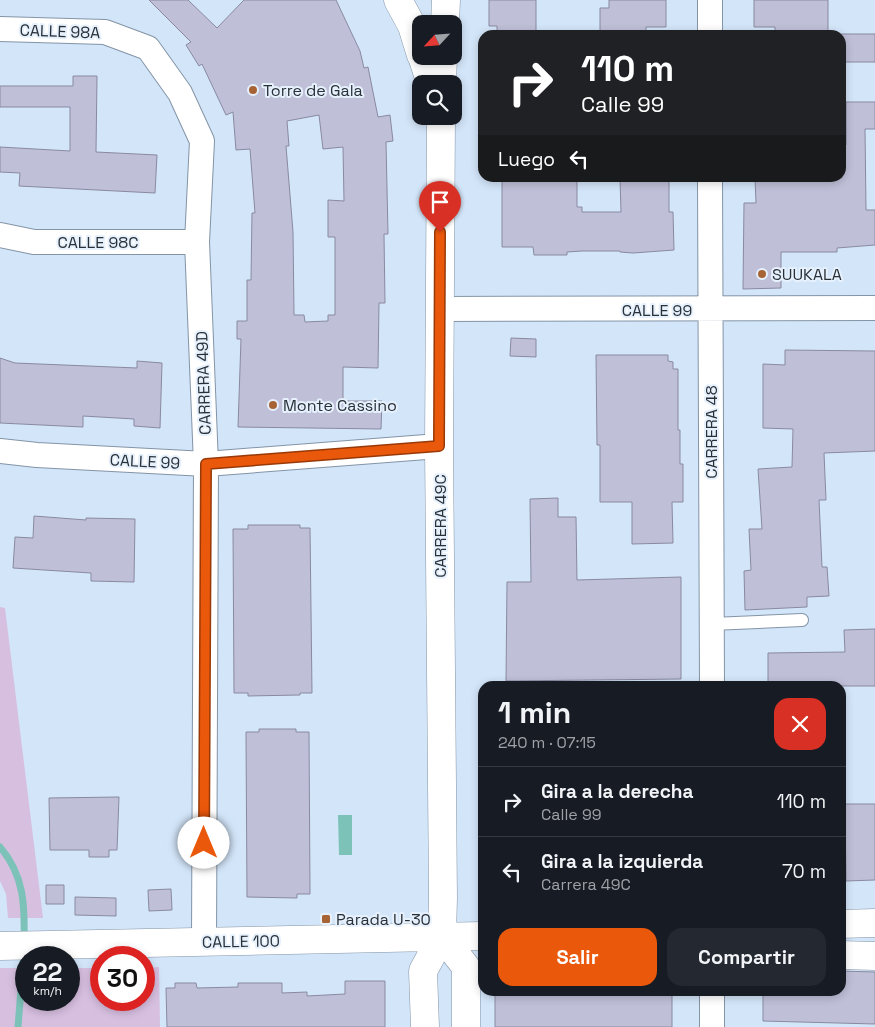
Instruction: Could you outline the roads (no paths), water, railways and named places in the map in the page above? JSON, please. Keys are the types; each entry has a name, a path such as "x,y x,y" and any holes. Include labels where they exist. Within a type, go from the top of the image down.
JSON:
{"street":[{"path":"398,0 412,26"},
{"path":"445,15 446,0"},
{"path":"710,0 710,30"},
{"name":"CALLE 98A","path":"0,29 105,32 148,48"},
{"name":"CARRERA 49D","path":"148,48 180,94 202,140 197,242 206,464 204,942"},
{"name":"CARRERA 49C","path":"425,1027 424,971 442,936 439,446 441,125"},
{"name":"CARRERA 48","path":"710,182 712,681"},
{"name":"CALLE 98C","path":"0,235 34,242 197,242"},
{"name":"CALLE 99","path":"440,309 711,310 875,308"},
{"name":"CALLE 99","path":"0,451 37,455 206,464 439,446"},
{"path":"846,924 875,923"},
{"path":"442,936 466,967 466,1027"},
{"name":"CALLE 100","path":"0,946 478,936"},
{"path":"846,955 875,956"},
{"path":"712,996 712,1027"}],"lane":[{"path":"712,624 802,620"}],"waterway":[{"path":"0,847 14,868 21,891 24,915 24,941"},
{"path":"18,1027 19,1011"}],"place":[{"name":"Torre de Gala","path":"253,90"},
{"name":"SUUKALA","path":"762,274"},
{"name":"Monte Cassino","path":"273,405"},
{"name":"Parada U-30","path":"326,919"}]}
